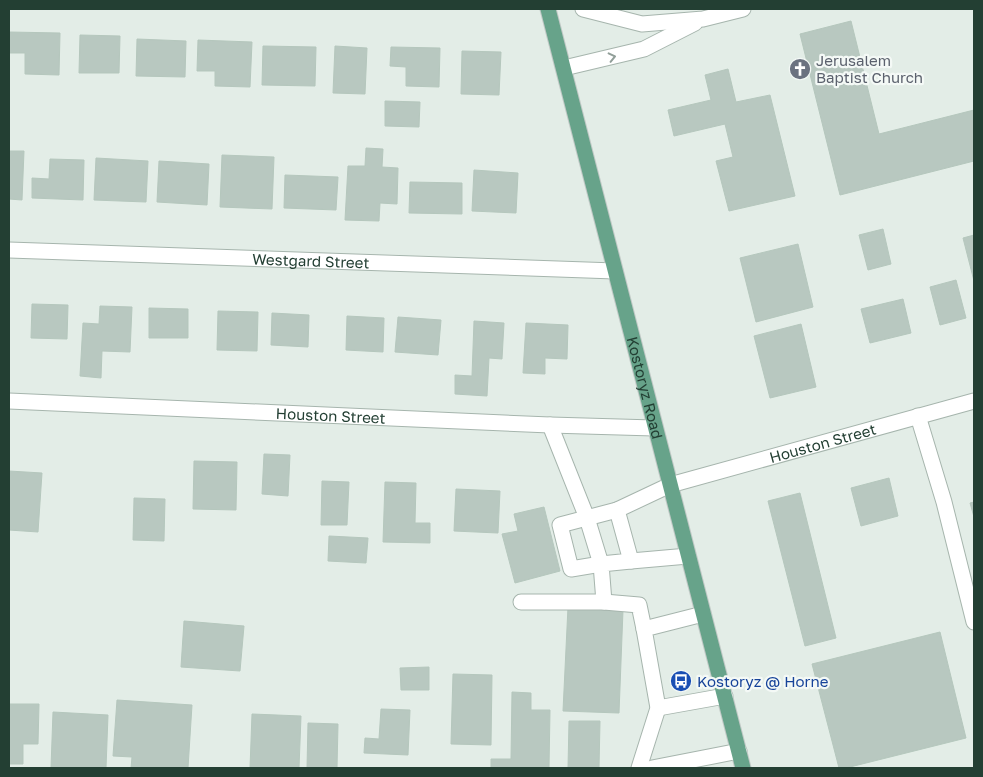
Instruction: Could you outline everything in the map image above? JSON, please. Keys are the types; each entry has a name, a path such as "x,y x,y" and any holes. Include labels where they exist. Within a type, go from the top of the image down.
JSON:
{"main road":[{"name":"Kostoryz Road","path":"548,9 654,428 744,768"}],"street":[{"path":"582,9 642,24 704,19 743,9"},
{"path":"564,68 644,49 704,19"},
{"name":"Westgard Street","path":"9,250 615,271"},
{"name":"Houston Street","path":"9,401 654,428"},
{"name":"Houston Street","path":"601,564 571,569 560,525 618,510 670,485 974,401"},
{"path":"918,416 944,502 974,622"},
{"path":"550,425 587,518 601,564 604,602"},
{"path":"618,510 631,561"},
{"path":"601,564 688,556"},
{"path":"521,602 604,602 639,605 658,708 639,768"},
{"path":"644,629 703,614"},
{"path":"658,708 725,696"},
{"path":"652,768 739,751"}],"building":[{"path":"851,21 879,134 974,110 974,161 840,195 800,34"},
{"path":"9,32 60,33 59,75 25,74 25,53 9,53"},
{"path":"80,35 120,36 119,73 79,73"},
{"path":"137,39 186,41 185,77 136,76"},
{"path":"198,40 252,42 250,87 215,86 215,71 197,71"},
{"path":"263,46 316,47 315,86 262,85"},
{"path":"335,46 367,48 365,94 333,93"},
{"path":"391,47 440,48 439,87 406,86 406,67 390,66"},
{"path":"462,51 501,52 499,95 461,94"},
{"path":"728,69 736,102 770,95 795,196 729,211 716,161 733,157 725,124 674,136 668,110 711,100 705,75"},
{"path":"385,101 420,102 419,127 385,126"},
{"path":"366,148 383,149 382,167 398,168 397,204 380,203 379,221 345,220 348,166 365,166"},
{"path":"9,151 24,151 22,200 9,199"},
{"path":"222,155 274,157 272,209 220,207"},
{"path":"96,158 148,161 146,202 94,200"},
{"path":"50,159 84,160 83,200 32,198 32,178 49,179"},
{"path":"159,161 209,164 207,205 157,202"},
{"path":"474,170 518,173 516,213 472,211"},
{"path":"285,175 338,177 336,210 284,208"},
{"path":"410,182 462,183 462,214 409,213"},
{"path":"883,229 891,264 868,270 859,235"},
{"path":"974,235 974,281 963,238"},
{"path":"798,244 813,307 756,322 740,258"},
{"path":"956,280 966,318 940,325 930,287"},
{"path":"903,299 911,333 870,343 861,309"},
{"path":"32,304 68,305 67,339 31,338"},
{"path":"100,306 132,307 130,352 102,351 101,378 80,376 83,323 99,324"},
{"path":"149,308 188,309 188,338 149,338"},
{"path":"218,311 258,312 257,351 217,350"},
{"path":"272,313 309,315 308,347 271,345"},
{"path":"347,316 384,318 383,352 346,350"},
{"path":"398,317 441,320 438,355 395,352"},
{"path":"474,321 504,323 502,359 489,358 487,396 455,394 455,375 472,376"},
{"path":"526,323 568,325 567,359 545,358 545,374 523,373"},
{"path":"801,324 816,387 770,398 754,336"},
{"path":"264,454 290,455 288,496 262,494"},
{"path":"194,461 237,462 236,510 193,509"},
{"path":"9,471 42,473 38,532 9,530"},
{"path":"889,478 898,516 861,526 851,488"},
{"path":"322,481 349,482 347,525 321,525"},
{"path":"385,482 416,483 415,523 430,523 430,543 383,542"},
{"path":"456,489 500,491 498,533 454,531"},
{"path":"800,493 836,638 805,646 768,501"},
{"path":"134,498 165,499 164,541 133,540"},
{"path":"974,502 974,517 970,503"},
{"path":"544,507 560,571 515,583 502,534 518,531 514,514"},
{"path":"329,536 368,538 366,563 328,561"},
{"path":"568,607 623,610 619,713 563,711"},
{"path":"184,621 244,626 240,671 181,667"},
{"path":"940,632 966,738 846,768 839,768 812,664"},
{"path":"429,667 429,690 401,690 400,668"},
{"path":"453,674 492,675 491,745 451,744"},
{"path":"512,692 531,693 531,710 550,710 549,768 491,768 491,759 511,759"},
{"path":"117,700 192,705 188,768 131,768 132,757 113,756"},
{"path":"9,704 39,704 38,744 23,744 23,764 9,764"},
{"path":"381,709 410,710 408,755 364,753 365,738 379,739"},
{"path":"53,712 108,715 106,768 51,768"},
{"path":"252,714 301,716 299,768 250,768"},
{"path":"569,721 600,721 599,768 568,768"},
{"path":"308,723 338,724 337,768 307,768"}],"place":[{"name":"Jerusalem Baptist Church","path":"800,69"},
{"name":"Kostoryz @ Horne","path":"681,681"}]}
